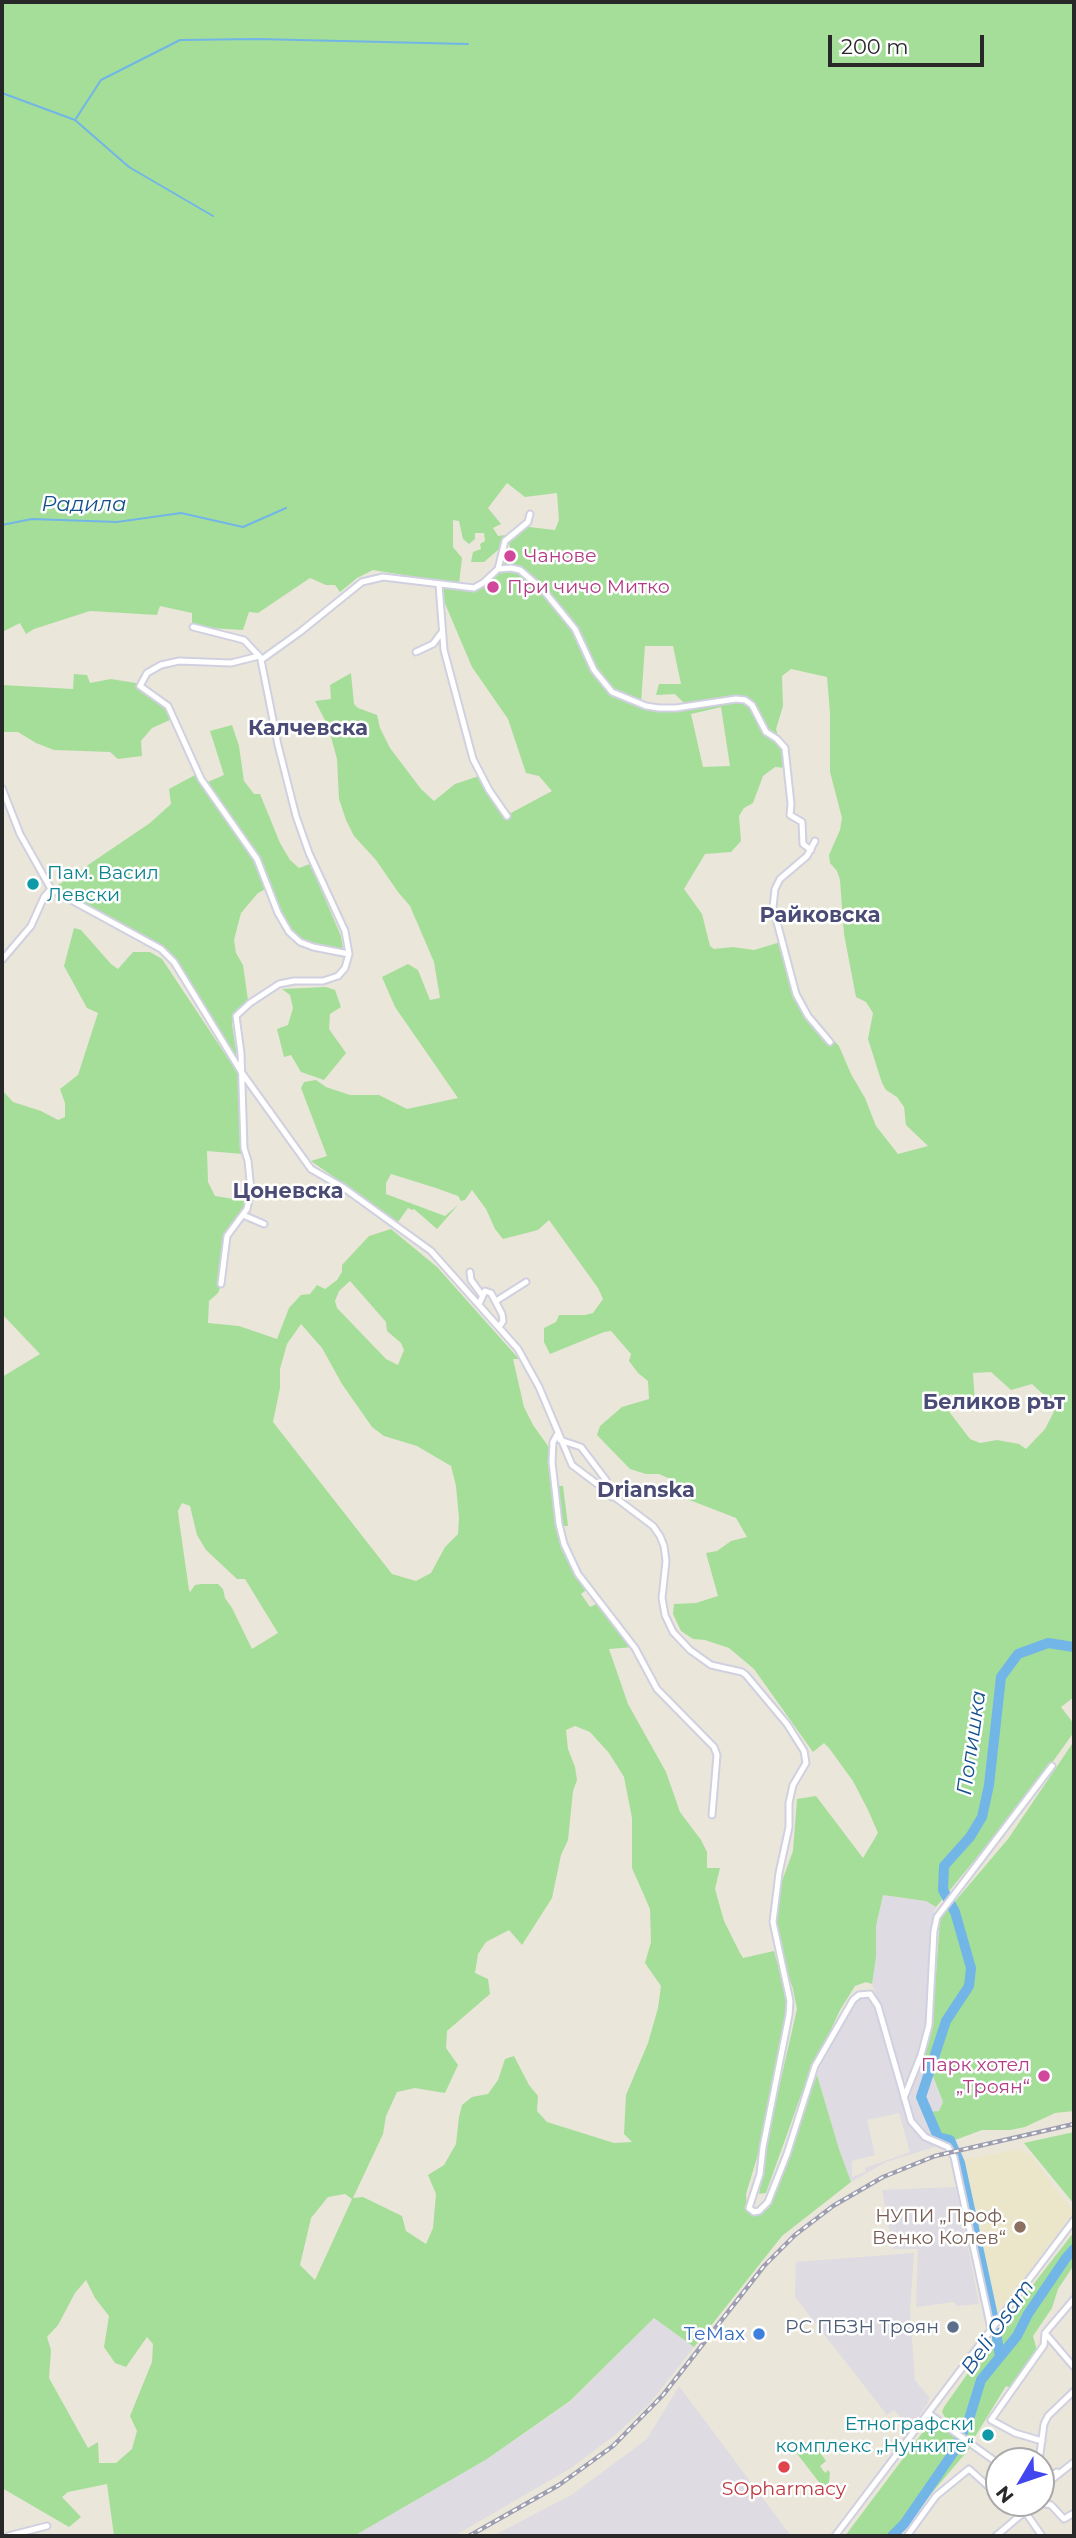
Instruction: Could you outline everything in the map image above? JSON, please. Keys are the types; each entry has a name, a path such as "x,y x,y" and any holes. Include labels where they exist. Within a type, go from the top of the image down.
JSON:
{"street":[{"path":"349,954 313,947 300,942 289,932 278,913 257,859 201,779 168,706 140,686 147,673 161,665 179,661 231,663 261,657 300,632 362,582 383,577 474,588 498,569 505,541 524,527 530,514"},
{"path":"498,569 520,570 544,591 575,629 594,670 612,692 646,706 676,708 736,699 745,700 752,705 766,732 785,748 788,757 790,815 802,822 803,844 811,850"},
{"path":"439,585 444,650 473,759 489,790 507,816"},
{"path":"192,626 244,640 261,657"},
{"path":"416,652 433,643 442,632"},
{"path":"221,1284 227,1236 243,1215 251,1190 250,1169 244,1148 242,1053 235,1020 238,1013 279,984 323,981 338,976 345,968 349,954 345,932 309,853 296,816 260,663 261,657"},
{"path":"2,788 20,834 51,889 161,949 174,962 242,1073 311,1169 344,1188 421,1242 518,1349 529,1367 572,1465 653,1526 660,1536 666,1561 662,1598 665,1615 673,1632 690,1650 711,1665 746,1675 787,1724 807,1758 793,1785 789,1803 789,1826 779,1873 773,1922 790,2001 789,2015 762,2147 760,2174 748,2204 749,2208 754,2212 759,2211 768,2202 787,2154 815,2066 853,2000 859,1995 870,1994 876,1999 909,2117 917,2130 925,2137 948,2147 954,2157 991,2329"},
{"path":"815,841 811,850 780,879 775,889 774,907 796,994 808,1016 830,1042"},
{"path":"2,960 36,920 44,897 51,889"},
{"path":"243,1215 264,1224"},
{"path":"470,1272 471,1280 482,1295"},
{"path":"496,1301 526,1283"},
{"path":"479,1304 485,1291 489,1291 502,1314 503,1321 499,1327"},
{"path":"559,1436 585,1451 606,1480 612,1497"},
{"path":"559,1436 553,1442 552,1462 564,1545 578,1574 635,1648 657,1689 714,1747 717,1755 712,1815"},
{"path":"904,2098 921,2055 929,2025 935,1926 942,1910 1052,1766"},
{"path":"835,2536 1074,2220"},
{"path":"1042,2441 1015,2433 991,2420 1044,2345 1045,2333 1074,2299"},
{"path":"1045,2333 1074,2367"},
{"path":"1041,2447 1044,2424 1048,2416 1074,2391"},
{"path":"928,2413 985,2454"},
{"path":"1055,2473 1074,2461"},
{"path":"1055,2477 1074,2461"},
{"path":"906,2536 936,2496 969,2469 985,2483"},
{"path":"1055,2509 1065,2519 1074,2513"},
{"path":"998,2534 1007,2517"},
{"path":"998,2534 1019,2517"},
{"path":"1027,2517 1042,2536"},
{"path":"8,2536 47,2526"}],"shaded area":[{"path":"883,1895 926,1901 936,1907 926,2028 907,2081 903,2080 872,1984 876,1957 876,1926"},
{"path":"869,1995 875,2003 906,2093 920,2065 931,2071 943,2103 939,2111 930,2112 937,2132 947,2143 886,2162 851,2182 817,2075 861,1996","holes":["899,2113 910,2152 865,2168 865,2172 852,2177 852,2161 875,2155 867,2120"]},
{"name":"НУПИ „Проф. Венко Колев“","path":"1022,2149 1022,2153 1029,2153 1074,2213 995,2316 993,2296 961,2160"},
{"path":"956,2187 979,2304 957,2306 954,2302 916,2307 918,2249 893,2249 882,2190"},
{"path":"914,2253 910,2311 915,2380 929,2397 928,2403 910,2428 894,2410 887,2415 795,2297 796,2262"},
{"path":"654,2318 694,2347 649,2404 615,2435 571,2468 454,2536 354,2536 487,2459 570,2402"},
{"path":"679,2386 791,2536 493,2536 573,2494 647,2439"}],"green space":[{"path":"2,2 1074,2 1074,1697 1061,1707 1074,1724 1074,1732 1034,1788 936,1907 926,1901 883,1895 876,1926 876,1957 872,1984 866,1982 855,1986 840,2010 801,2095 766,2193 759,2194 770,2127 797,2009 771,1911 793,1851 797,1799 816,1796 863,1858 878,1833 853,1781 829,1748 824,1743 813,1752 754,1669 729,1648 693,1639 681,1631 673,1614 674,1604 696,1603 718,1596 706,1553 717,1551 731,1541 747,1537 736,1518 674,1494 671,1488 675,1481 659,1474 646,1474 630,1469 597,1435 600,1426 622,1407 649,1399 648,1381 629,1361 631,1354 611,1331 550,1354 544,1342 544,1328 556,1322 559,1315 593,1313 603,1299 549,1220 538,1230 503,1239 472,1190 465,1200 461,1201 458,1196 391,1174 386,1183 386,1194 445,1216 458,1205 437,1229 414,1209 408,1208 398,1222 311,1161 327,1156 301,1088 304,1082 316,1080 326,1087 350,1095 379,1095 407,1109 458,1098 395,1007 382,977 408,964 418,970 430,1000 440,998 434,962 410,906 376,860 354,836 346,820 339,799 337,759 328,726 315,701 331,699 330,685 351,673 354,704 377,715 390,748 421,789 434,801 455,784 482,775 504,808 511,813 552,791 539,776 526,773 508,719 472,667 438,587 479,588 486,586 504,569 515,571 553,603 580,639 580,630 525,571 504,564 510,549 508,533 529,527 555,530 559,520 557,493 525,497 507,483 488,508 501,524 493,528 498,536 506,535 503,550 498,550 484,562 471,562 473,552 481,549 480,544 485,541 484,533 475,533 475,539 469,544 463,539 459,521 453,520 453,547 462,558 459,584 373,570 357,578 340,592 335,585 326,585 310,578 258,613 249,612 243,630 210,628 192,623 192,613 160,606 157,615 90,611 26,634 20,623 2,632","holes":["645,646 673,646 681,684 659,684 656,695 675,694 684,703 680,710 661,712 641,703","791,669 827,677 830,772 842,818 829,855 830,863 840,880 844,934 856,997 866,1002 873,1013 868,1039 882,1083 904,1107 906,1125 928,1146 898,1154 876,1126 839,1046 805,1011 784,959 784,941 754,950 733,947 714,949 710,946 702,914 684,889 705,854 731,852 741,841 739,816 744,808 753,803 763,776 775,767 787,768 776,729 783,706 782,676","721,707 730,766 703,767 691,714","991,1372 1011,1390 1032,1384 1044,1395 1059,1402 1045,1429 1026,1449 1019,1444 997,1440 980,1443 970,1439 944,1405 950,1394 975,1403 973,1373"]},
{"path":"74,674 87,675 90,683 111,679 142,684 165,707 170,720 152,728 141,741 142,756 118,759 110,752 54,750 18,732 2,732 2,685 73,689"},
{"path":"232,725 239,746 244,781 254,794 260,794 290,860 299,868 310,864 341,936 344,956 300,942 288,933 278,919 269,887 258,893 241,913 234,940 236,953 243,965 248,1000 237,1012 232,1024 237,1057 175,960 109,916 77,900 57,886 150,823 171,804 169,789 195,775 201,785 224,775 210,731"},
{"path":"74,928 81,930 118,969 133,952 150,952 162,959 241,1078 243,1154 207,1151 208,1182 215,1196 247,1201 228,1231 223,1245 223,1279 218,1293 209,1301 208,1323 239,1326 277,1339 289,1308 301,1295 310,1294 317,1285 325,1289 337,1280 342,1272 342,1265 369,1236 391,1229 437,1267 519,1359 513,1359 524,1407 553,1453 551,1486 555,1491 557,1486 563,1486 568,1526 559,1531 586,1590 581,1594 590,1607 596,1604 633,1647 609,1649 628,1704 666,1772 680,1812 707,1852 707,1868 720,1868 715,1889 724,1921 740,1953 743,1958 774,1951 781,1976 786,1999 785,2019 759,2151 746,2194 747,2210 755,2215 769,2208 817,2075 851,2182 782,2236 694,2347 654,2318 570,2401 487,2459 354,2536 114,2536 107,2484 68,2492 62,2497 81,2517 69,2527 2,2488 2,1377 40,1354 2,1314 2,1090 13,1102 58,1120 65,1117 65,1103 60,1089 78,1075 98,1013 87,1008 64,966","holes":["350,1281 386,1322 387,1331 401,1343 404,1350 398,1365 386,1359 337,1308 335,1301 339,1291","301,1324 322,1348 342,1384 372,1427 384,1436 417,1446 451,1466 456,1486 458,1534 445,1547 431,1573 416,1581 392,1574 273,1422 280,1388 280,1369 287,1344","182,1503 190,1506 197,1535 206,1550 237,1579 245,1579 278,1633 252,1649 225,1598 223,1589 218,1584 195,1585 190,1592 178,1511","575,1726 590,1732 609,1753 624,1777 632,1818 632,1868 650,1909 651,1942 645,1963 661,1986 648,2043 626,2095 624,2134 632,2142 614,2143 547,2122 537,2111 538,2096 514,2056 505,2059 498,2080 488,2094 472,2097 462,2105 456,2144 444,2165 428,2175 436,2194 433,2228 426,2244 406,2231 402,2216 363,2197 353,2198 383,2134 386,2116 397,2092 415,2088 445,2093 458,2065 446,2048 447,2031 490,1994 488,1979 475,1973 478,1954 486,1942 509,1930 522,1945 552,1898 561,1855 568,1840 573,1791 577,1780 568,1749 566,1730","345,2194 352,2199 315,2280 300,2265 311,2218 328,2197","86,2280 95,2298 109,2316 104,2347 115,2363 126,2367 147,2337 153,2344 152,2362 130,2416 137,2431 132,2449 116,2463 99,2463 98,2442 88,2448 49,2378 51,2350 47,2337 58,2325 75,2293"]},
{"path":"326,987 335,990 341,1007 330,1014 329,1029 346,1053 324,1080 301,1072 291,1055 284,1057 277,1029 288,1025 293,1008 290,995 282,989"},
{"path":"1074,1741 1074,2111 1055,2113 1025,2127 982,2130 947,2143 937,2132 929,2112 939,2111 943,2102 931,2071 920,2065 932,2027 940,1919 1008,1839"},
{"path":"1074,2132 1074,2204 1024,2143"},
{"path":"961,2160 993,2296 993,2318 955,2161"},
{"path":"1074,2232 1074,2265 1058,2289 1052,2308 1033,2336 1038,2354 1013,2389 1006,2386 973,2440 947,2421 942,2412 944,2407 1004,2322"},
{"path":"937,2424 970,2448 895,2536 845,2536 923,2432 929,2427 933,2429"},
{"path":"806,2442 815,2453 819,2451 826,2461 820,2466 825,2473 828,2470 830,2473 828,2490 825,2490 795,2451"}],"waterway":[{"path":"75,120 101,80 180,40 468,44"},
{"path":"2,93 75,120 129,167 213,216"},
{"name":"Радила","path":"2,525 32,519 117,522 181,513 243,527 286,508"},
{"name":"Попишка","path":"993,2316 960,2163 950,2140 938,2137 921,2097 946,2021 969,1986 971,1968 955,1912 943,1890 944,1866 970,1837 982,1817 989,1785 1001,1677 1018,1654 1048,1643 1074,1647"},
{"name":"Beli Osam","path":"892,2536 904,2524 953,2453 969,2419 981,2380 1017,2336 1028,2314 1074,2249"},
{"name":"Попишка","path":"996,2332 1000,2357"}],"railway":[{"path":"469,2536 559,2485 613,2446 663,2395 764,2266 795,2235 833,2206 883,2177 935,2156 1074,2124"}],"place":[{"name":"Чанове","path":"510,556"},
{"name":"При чичо Митко","path":"493,587"},
{"name":"Пам. Васил Левски","path":"33,884"},
{"name":"Парк хотел „Троян“","path":"1044,2076"},
{"name":"НУПИ „Проф. Венко Колев“","path":"1020,2227"},
{"name":"РС ПБЗН Троян","path":"953,2327"},
{"name":"ТеМах","path":"759,2334"},
{"name":"Етнографски комплекс „Нунките“","path":"988,2435"},
{"name":"SOpharmacy","path":"784,2467"}],"district":[{"name":"Калчевска","path":"308,729"},
{"name":"Райковска","path":"820,916"},
{"name":"Цоневска","path":"288,1192"},
{"name":"Беликов рът","path":"994,1403"},
{"name":"Drianska","path":"646,1491"}]}
